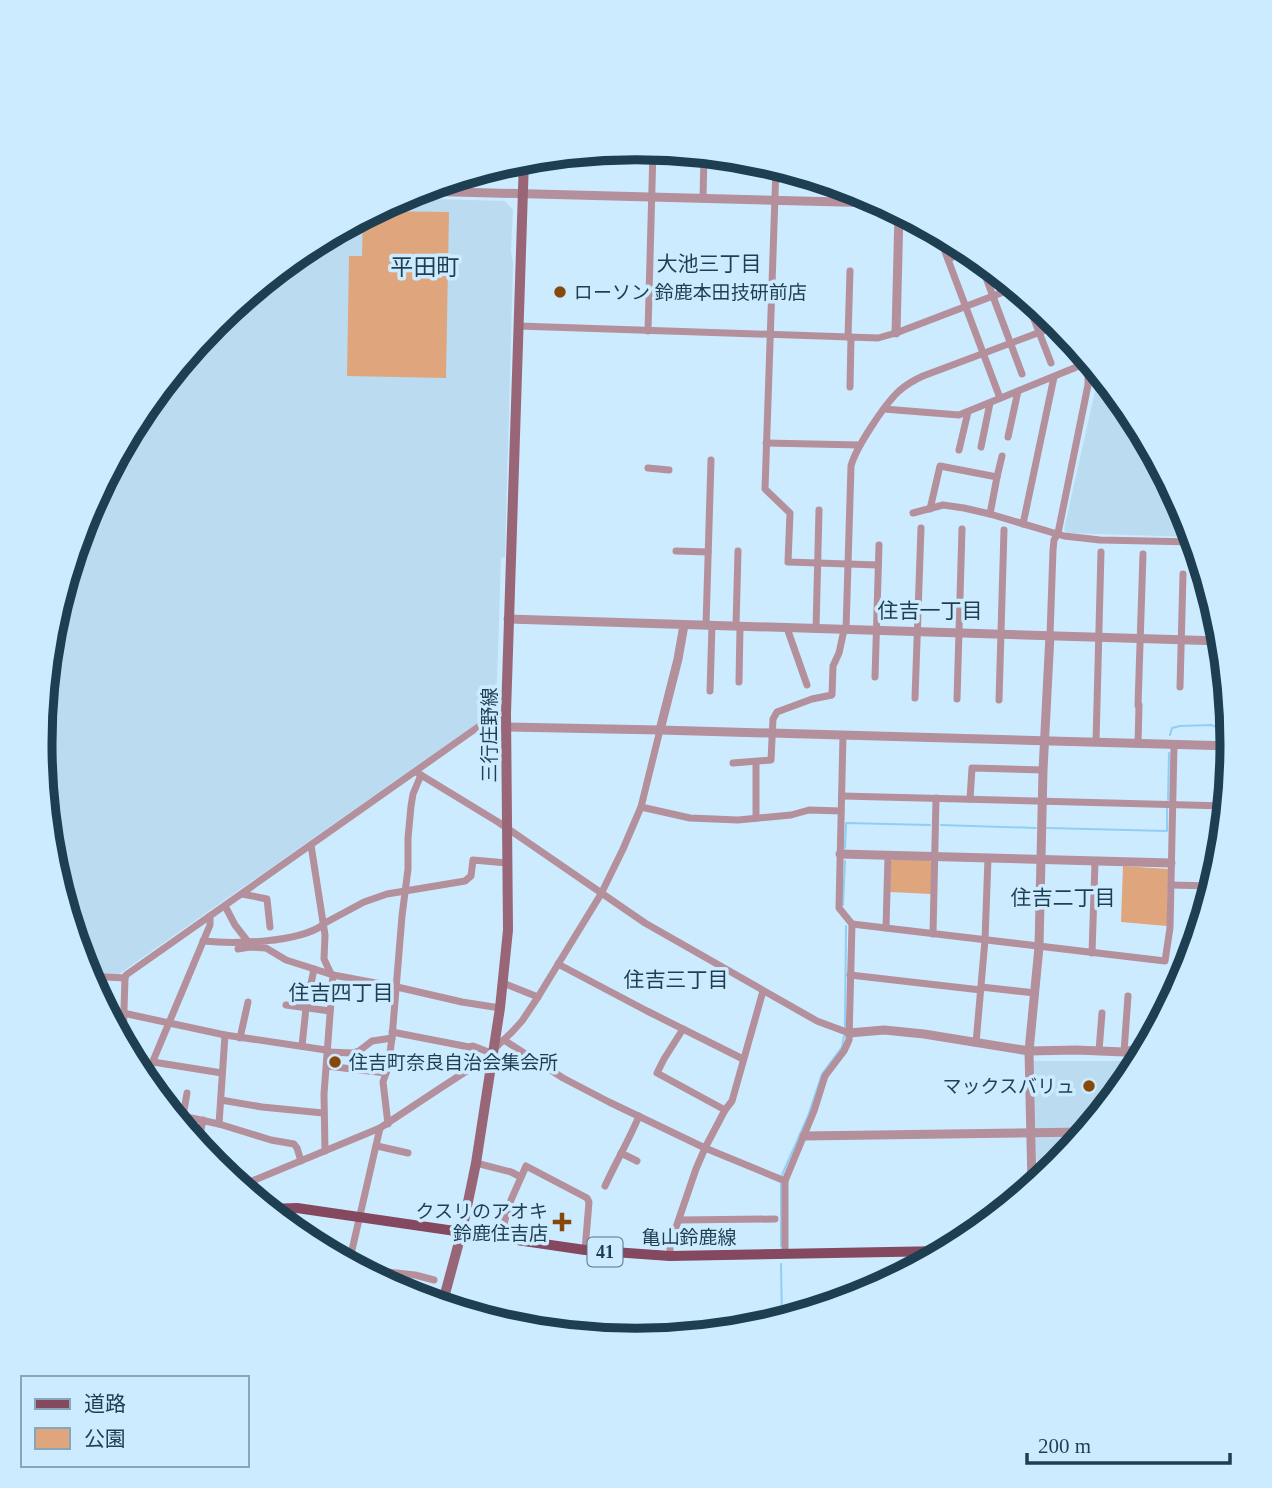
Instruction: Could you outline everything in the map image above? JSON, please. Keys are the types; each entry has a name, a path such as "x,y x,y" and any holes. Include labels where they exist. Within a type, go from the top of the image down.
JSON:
{"main road":[{"name":"三行庄野線","path":"445,1296 476,1163 500,1008 508,930 505,727 523,172"},
{"name":"亀山鈴鹿線","path":"283,1208 297,1208 585,1250 670,1256 923,1251"}],"street":[{"path":"648,331 653,161"},
{"path":"703,198 704,164"},
{"path":"775,177 765,489 790,513 788,562 878,565"},
{"path":"447,191 852,202"},
{"path":"834,195 834,202"},
{"path":"896,333 899,223"},
{"path":"944,249 1000,398"},
{"path":"948,259 956,256"},
{"path":"850,271 850,387"},
{"path":"987,278 1022,374"},
{"path":"519,326 878,338 1004,291"},
{"path":"1032,316 1051,363"},
{"path":"733,763 771,760 773,719 777,712 832,695 833,666 845,630 851,466 860,445 884,409 898,392 911,382 1047,330"},
{"path":"884,409 959,415 1080,366"},
{"path":"1023,524 1054,377"},
{"path":"1032,1173 1029,1051 1039,947 1052,550 1058,533 1090,377"},
{"path":"1008,437 1018,391"},
{"path":"981,447 990,403"},
{"path":"959,450 968,412"},
{"path":"766,443 860,445"},
{"path":"990,514 1002,456"},
{"path":"710,691 708,552 711,460"},
{"path":"930,509 940,466 997,478"},
{"path":"648,468 669,470"},
{"path":"914,513 943,505 990,514 1065,536 1100,540 1183,542"},
{"path":"817,629 819,510"},
{"path":"915,698 921,528"},
{"path":"957,699 962,529"},
{"path":"999,700 1004,530"},
{"path":"875,677 879,545"},
{"path":"676,551 708,552"},
{"path":"738,551 739,682"},
{"path":"1096,742 1101,552"},
{"path":"1138,744 1143,554"},
{"path":"1180,687 1183,573"},
{"path":"508,619 1210,640"},
{"path":"250,1182 384,1126 483,1062 522,1021 601,894 623,849 640,807 678,659 684,625"},
{"path":"787,628 807,685"},
{"path":"123,1021 126,975 418,773 495,715 506,713"},
{"path":"505,727 1220,746"},
{"path":"785,1254 785,1181 825,1076 849,1040 852,924 839,908 843,735"},
{"path":"852,924 1166,961 1170,928 1174,745"},
{"path":"756,762 756,818"},
{"path":"970,799 972,768 1043,770"},
{"path":"418,773 507,829 645,923 817,1021 849,1033 884,1030 1029,1051 1132,1050"},
{"path":"351,1253 384,1126 383,1082 392,1035 411,806 418,773"},
{"path":"842,796 1216,806"},
{"path":"933,934 936,798"},
{"path":"640,807 690,818 738,820 791,815 809,810 841,811"},
{"path":"311,845 323,924 324,959 332,974 323,1113 325,1151"},
{"path":"840,854 1171,863"},
{"path":"886,928 888,855"},
{"path":"976,1043 985,940 988,858"},
{"path":"237,949 313,932 323,924 376,897 465,881 471,876 473,860 508,863"},
{"path":"1092,953 1095,862"},
{"path":"1171,885 1202,886"},
{"path":"242,894 267,900 270,928"},
{"path":"225,906 249,945"},
{"path":"151,1067 204,941 210,925 210,916"},
{"path":"204,941 266,948 286,960 314,970 500,1008"},
{"path":"558,964 743,1059"},
{"path":"302,1046 314,970"},
{"path":"850,975 1035,993"},
{"path":"101,977 125,978"},
{"path":"503,983 538,997"},
{"path":"670,1256 670,1245 696,1169 732,1101 763,991"},
{"path":"1124,1052 1128,996"},
{"path":"240,1038 248,1002"},
{"path":"286,1005 330,1011"},
{"path":"123,1013 240,1038 327,1051 352,1053 372,1041 392,1035 492,1051"},
{"path":"1099,1051 1102,1013"},
{"path":"683,1029 657,1073 725,1110"},
{"path":"219,1124 225,1035"},
{"path":"504,1040 564,1078 639,1116 705,1148 785,1181"},
{"path":"153,1062 222,1073"},
{"path":"327,1066 386,1073"},
{"path":"184,1112 187,1093"},
{"path":"221,1100 323,1113"},
{"path":"605,1186 639,1116"},
{"path":"187,1117 294,1144 298,1148 301,1161"},
{"path":"200,1133 203,1120"},
{"path":"804,1136 1072,1132"},
{"path":"377,1146 408,1153"},
{"path":"621,1153 637,1161"},
{"path":"476,1163 521,1177"},
{"path":"500,1237 511,1200 526,1166 587,1198 589,1202 585,1250"},
{"path":"679,1220 775,1219"},
{"path":"390,1272 434,1280"}],"shaded area":[{"path":"428,199 505,201 513,210 513,263 505,557 501,558 496,710 119,974 100,973 72,895 57,820 52,744 57,668 72,593 83,556 113,486 151,420 197,359 251,305 281,281 344,239"},
{"path":"1096,386 1141,452 1181,537 1067,533 1064,529"},
{"path":"1034,1061 1125,1061 1075,1129 1037,1168"}],"green space":[{"path":"399,211 449,212 446,378 347,376 349,256 362,256 363,229 378,221"},
{"path":"929,860 932,863 931,894 890,892 891,861"},
{"path":"1123,866 1168,869 1167,926 1121,922"}],"waterway":[{"path":"1170,735 1172,728 1180,726 1211,725 1219,728"},
{"path":"1168,800 1169,753"},
{"path":"1047,828 1167,831 1167,808"},
{"path":"845,848 846,823 930,825"},
{"path":"941,825 1036,828"},
{"path":"843,905 845,861"},
{"path":"845,1027 846,926"},
{"path":"782,1175 808,1116 822,1074 842,1047 844,1036"},
{"path":"781,1184 781,1246"},
{"path":"781,1264 782,1309"}],"place":[{"name":"ローソン 鈴鹿本田技研前店","path":"560,292"},
{"name":"住吉町奈良自治会集会所","path":"335,1062"},
{"name":"マックスバリュ","path":"1089,1086"},
{"name":"クスリのアオキ 鈴鹿住吉店","path":"562,1222"}],"district":[{"name":"大池三丁目","path":"709,264"},
{"name":"平田町","path":"425,267"},
{"name":"住吉一丁目","path":"930,611"},
{"name":"住吉二丁目","path":"1063,898"},
{"name":"住吉三丁目","path":"676,980"},
{"name":"住吉四丁目","path":"341,993"}]}
